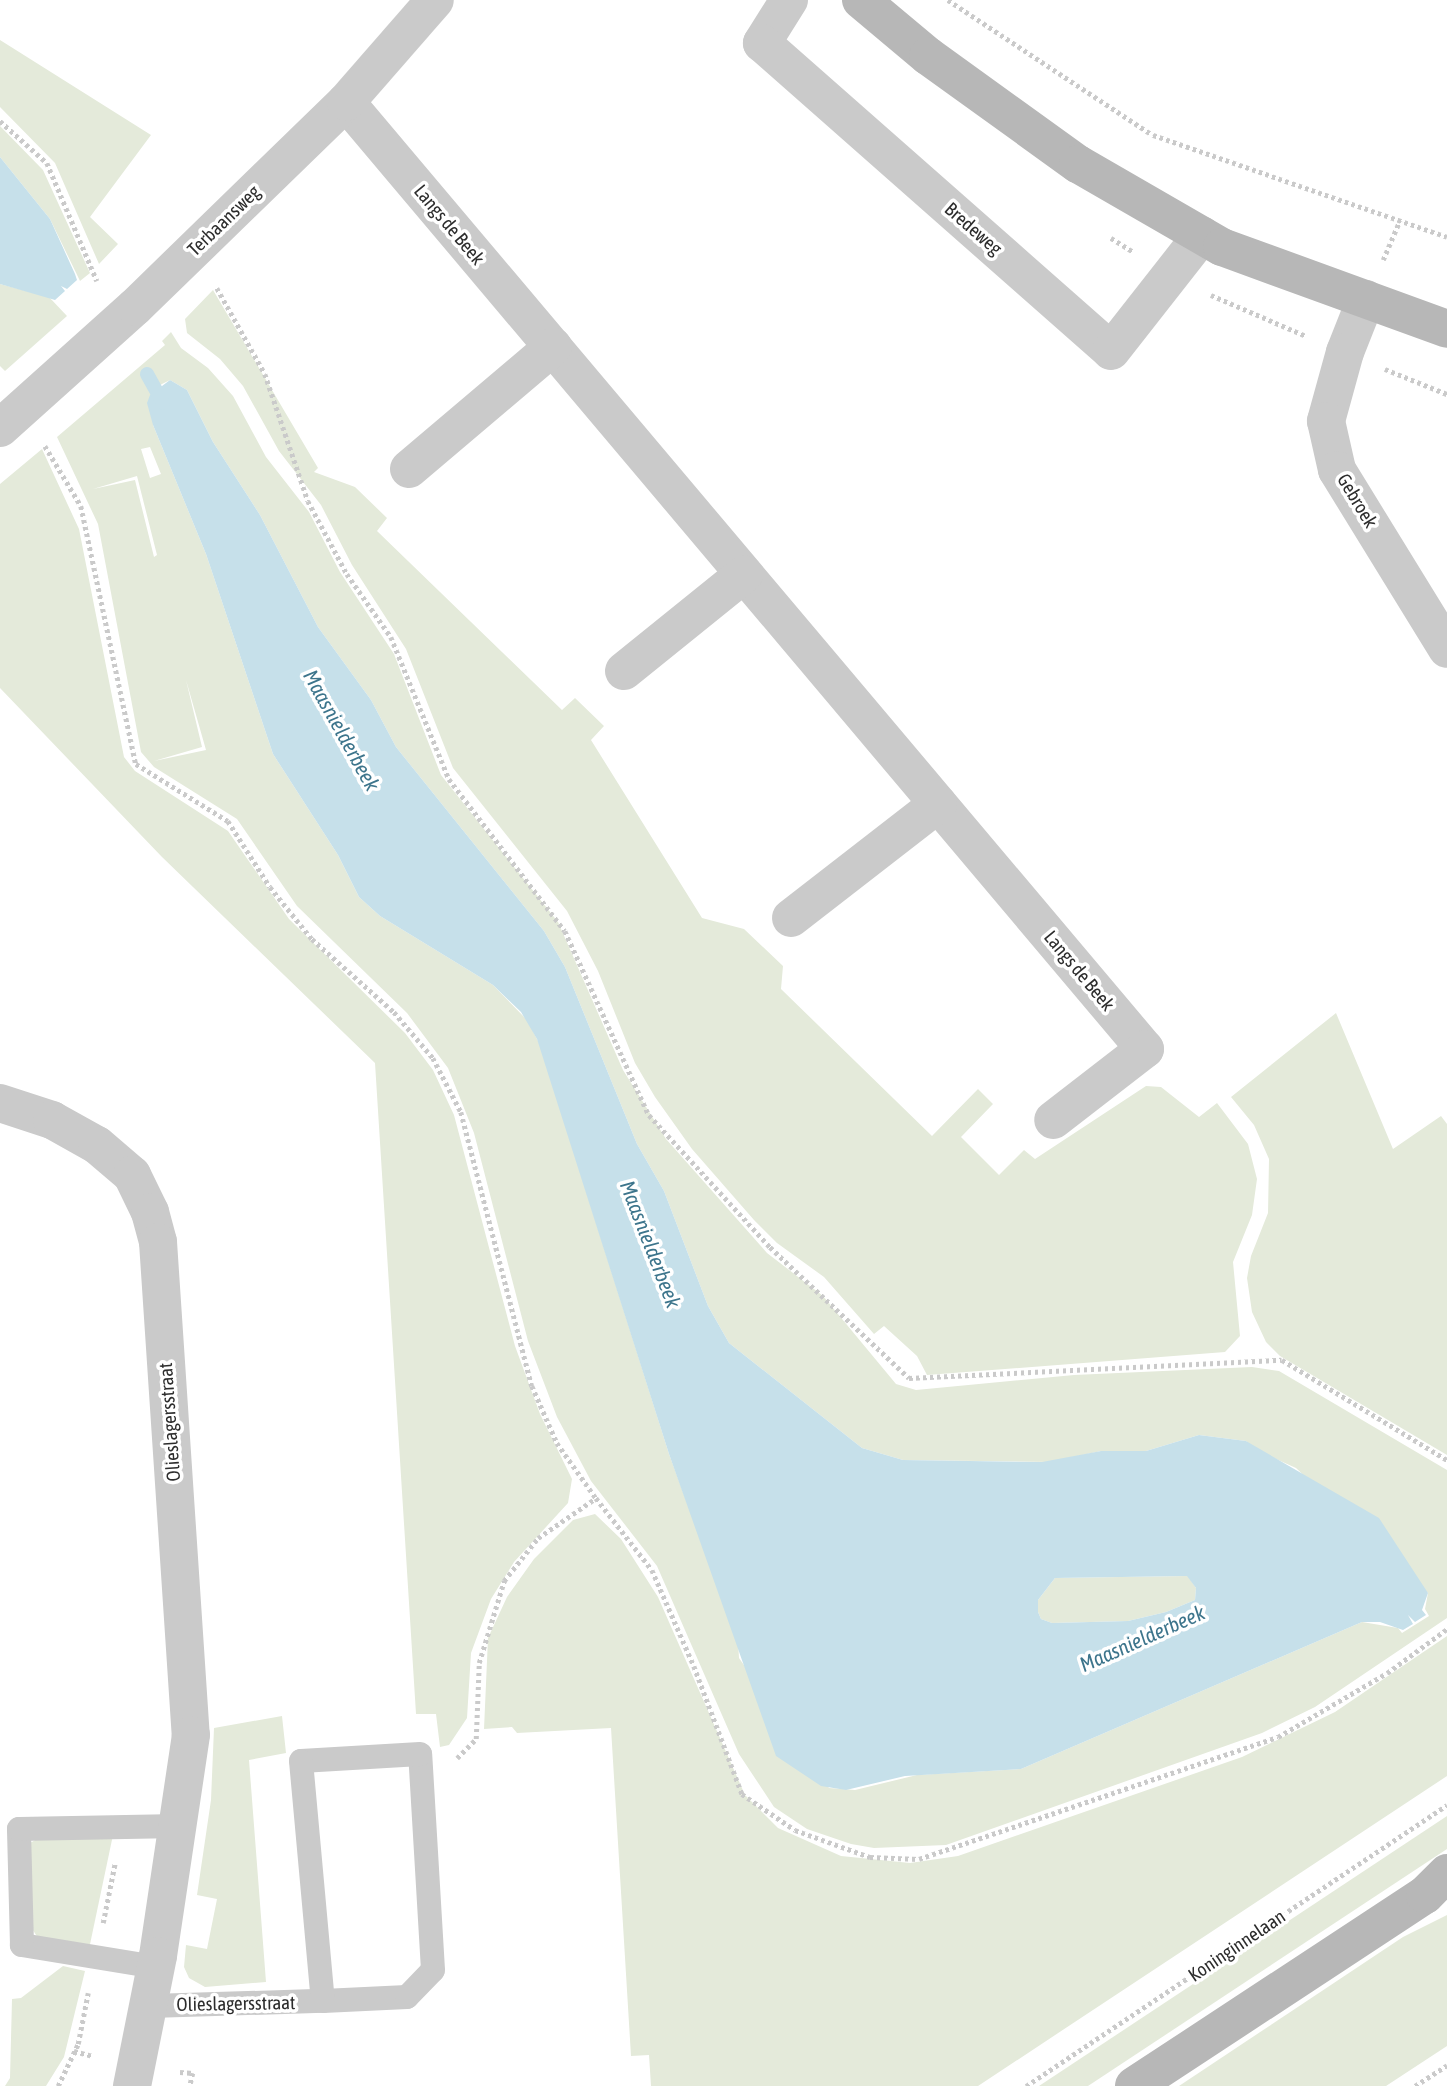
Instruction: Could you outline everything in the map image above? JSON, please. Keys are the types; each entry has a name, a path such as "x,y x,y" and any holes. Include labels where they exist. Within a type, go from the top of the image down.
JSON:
{"main road":[{"path":"861,0 928,55 1078,164 1222,247 1447,329"},
{"path":"1135,2086 1440,1886"}],"street":[{"name":"Terbaansweg","path":"12,418 135,307 346,102 435,0"},
{"name":"Bredeweg","path":"789,0 762,43 1111,351 1202,235"},
{"name":"Langs de Beek","path":"346,102 1145,1049 1053,1120"},
{"name":"Gebroek","path":"1366,299 1345,352 1326,421 1337,470 1447,649"},
{"path":"409,469 553,347"},
{"path":"624,671 744,573"},
{"path":"791,918 938,804"},
{"name":"Olieslagersstraat","path":"0,1103 52,1120 97,1145 132,1175 150,1212 158,1242 191,1735 150,2006 132,2086"}],"lane":[{"name":"Olieslagersstraat","path":"150,2006 323,2001 407,1997 433,1970 420,1754 301,1761 323,2001"},
{"path":"156,1967 22,1945 19,1829 179,1826"}],"path":[{"path":"948,0 1153,135 1447,237"},
{"path":"0,121 47,163 98,282 135,307"},
{"path":"196,248 265,374 308,501 347,574 391,637 449,779 565,931 649,1115 771,1247 909,1378 1282,1360 1447,1460"},
{"path":"1345,352 1447,394"},
{"path":"12,418 81,506 136,764 228,821 270,887 312,939 394,1012 433,1058 461,1112 532,1386 557,1443 652,1570 694,1666 742,1794 795,1830 870,1857 919,1859 1278,1737 1387,1673 1447,1629"},
{"path":"424,1790 476,1739 479,1663 504,1581 538,1538 596,1498"},
{"name":"Koninginnelaan","path":"1026,2086 1447,1805"},
{"path":"1415,2086 1447,2065"}],"green space":[{"path":"0,40 151,135 90,217 118,244 99,264 55,163 0,107"},
{"path":"0,126 43,170 90,273 80,281 50,219 0,157"},
{"path":"0,284 49,297 67,316 5,371 0,366"},
{"path":"213,290 318,468 314,472 355,487 387,518 377,531 562,710 575,698 604,726 591,740 702,918 744,929 783,966 781,989 932,1136 978,1089 993,1104 961,1137 999,1175 1024,1150 1035,1159 1146,1086 1161,1087 1199,1117 1217,1103 1248,1144 1257,1179 1252,1215 1233,1262 1240,1336 1225,1352 927,1375 917,1356 884,1326 874,1334 824,1277 777,1243 754,1220 692,1149 655,1097 635,1063 598,971 567,911 453,768 406,649 352,565 321,505 279,451 243,386 220,359 187,333 185,319"},
{"path":"171,332 181,348 208,368 233,396 266,457 309,512 340,572 394,654 441,775 558,922 623,1070 666,1139 767,1253 823,1296 896,1384 916,1390 1074,1375 1252,1367 1279,1371 1447,1470 1447,1618 1315,1707 1262,1733 946,1845 874,1848 851,1844 807,1829 774,1807 739,1754 657,1566 591,1481 557,1417 528,1341 474,1133 448,1068 407,1013 297,906 237,819 154,767 141,752 98,524 57,437 165,345 162,341","holes":["170,380 187,390 213,442 260,515 318,627 371,700 396,747 544,931 565,967 637,1144 664,1191 708,1306 729,1343 862,1448 903,1460 1050,1462 1101,1451 1146,1451 1199,1435 1246,1441 1256,1450 1296,1468 1428,1593 1425,1609 1429,1616 1402,1633 1398,1628 1362,1622 1021,1769 917,1775 855,1790 829,1788 739,1658 738,1642 669,1454 540,1045 528,1021 493,985 380,916 359,897 338,855 273,754 206,554 153,425 160,385","150,447 161,474 150,478 141,449","137,476 157,555 154,557 135,480 93,489","186,680 206,750 154,761 202,747"]},
{"path":"42,449 79,529 124,757 135,771 228,831 289,919 405,1033 433,1070 454,1115 515,1346 540,1414 572,1479 568,1503 514,1562 491,1599 471,1653 467,1718 449,1745 440,1747 436,1714 416,1714 375,1063 162,857 0,688 0,484"},
{"path":"1336,1013 1393,1149 1441,1116 1447,1124 1447,1455 1280,1356 1266,1342 1252,1312 1247,1278 1251,1256 1268,1213 1269,1159 1254,1125 1231,1097"},
{"path":"595,1514 621,1539 658,1597 745,1795 778,1828 841,1856 910,1863 958,1856 1242,1757 1335,1712 1447,1636 1447,1776 978,2086 651,2086 649,2055 631,2056 611,1728 517,1733 512,1727 484,1729 488,1638 507,1597 534,1559 573,1520"},
{"path":"1188,1576 1196,1588 1195,1600 1166,1612 1128,1621 1052,1623 1041,1619 1038,1612 1038,1600 1055,1578"},
{"path":"282,1716 286,1753 249,1760 266,1982 205,1987 189,1978 184,1967 186,1945 207,1949 217,1899 197,1895 211,1800 214,1728"},
{"path":"1447,1816 1447,1849 1088,2086 1039,2086"},
{"path":"113,1835 89,1949 38,1938 31,1927 30,1843 39,1838"},
{"path":"1447,1915 1447,2046 1386,2086 1179,2086 1403,1937"},
{"path":"63,1966 85,1971 64,2057 46,2086 5,2086 10,2078 12,1999 21,1998"}],"water":[{"path":"0,157 50,219 75,274 77,280 67,289 61,286 65,291 55,300 0,284"},
{"path":"170,380 187,390 213,442 260,515 318,627 371,700 396,747 544,931 565,967 637,1144 664,1191 708,1306 729,1343 862,1448 903,1460 1042,1462 1101,1451 1146,1451 1199,1435 1246,1441 1379,1518 1428,1593 1422,1610 1426,1615 1415,1622 1408,1615 1413,1624 1403,1630 1380,1622 1362,1622 1021,1769 905,1776 846,1790 821,1786 776,1756 669,1454 537,1039 521,1012 493,985 380,916 359,897 338,855 273,754 206,554 153,425 147,403 150,395","holes":["1187,1576 1196,1588 1195,1600 1166,1612 1128,1621 1052,1623 1041,1619 1038,1612 1038,1600 1055,1578"]}],"waterway":[{"name":"Maasnielderbeek","path":"147,374 163,403"}]}
